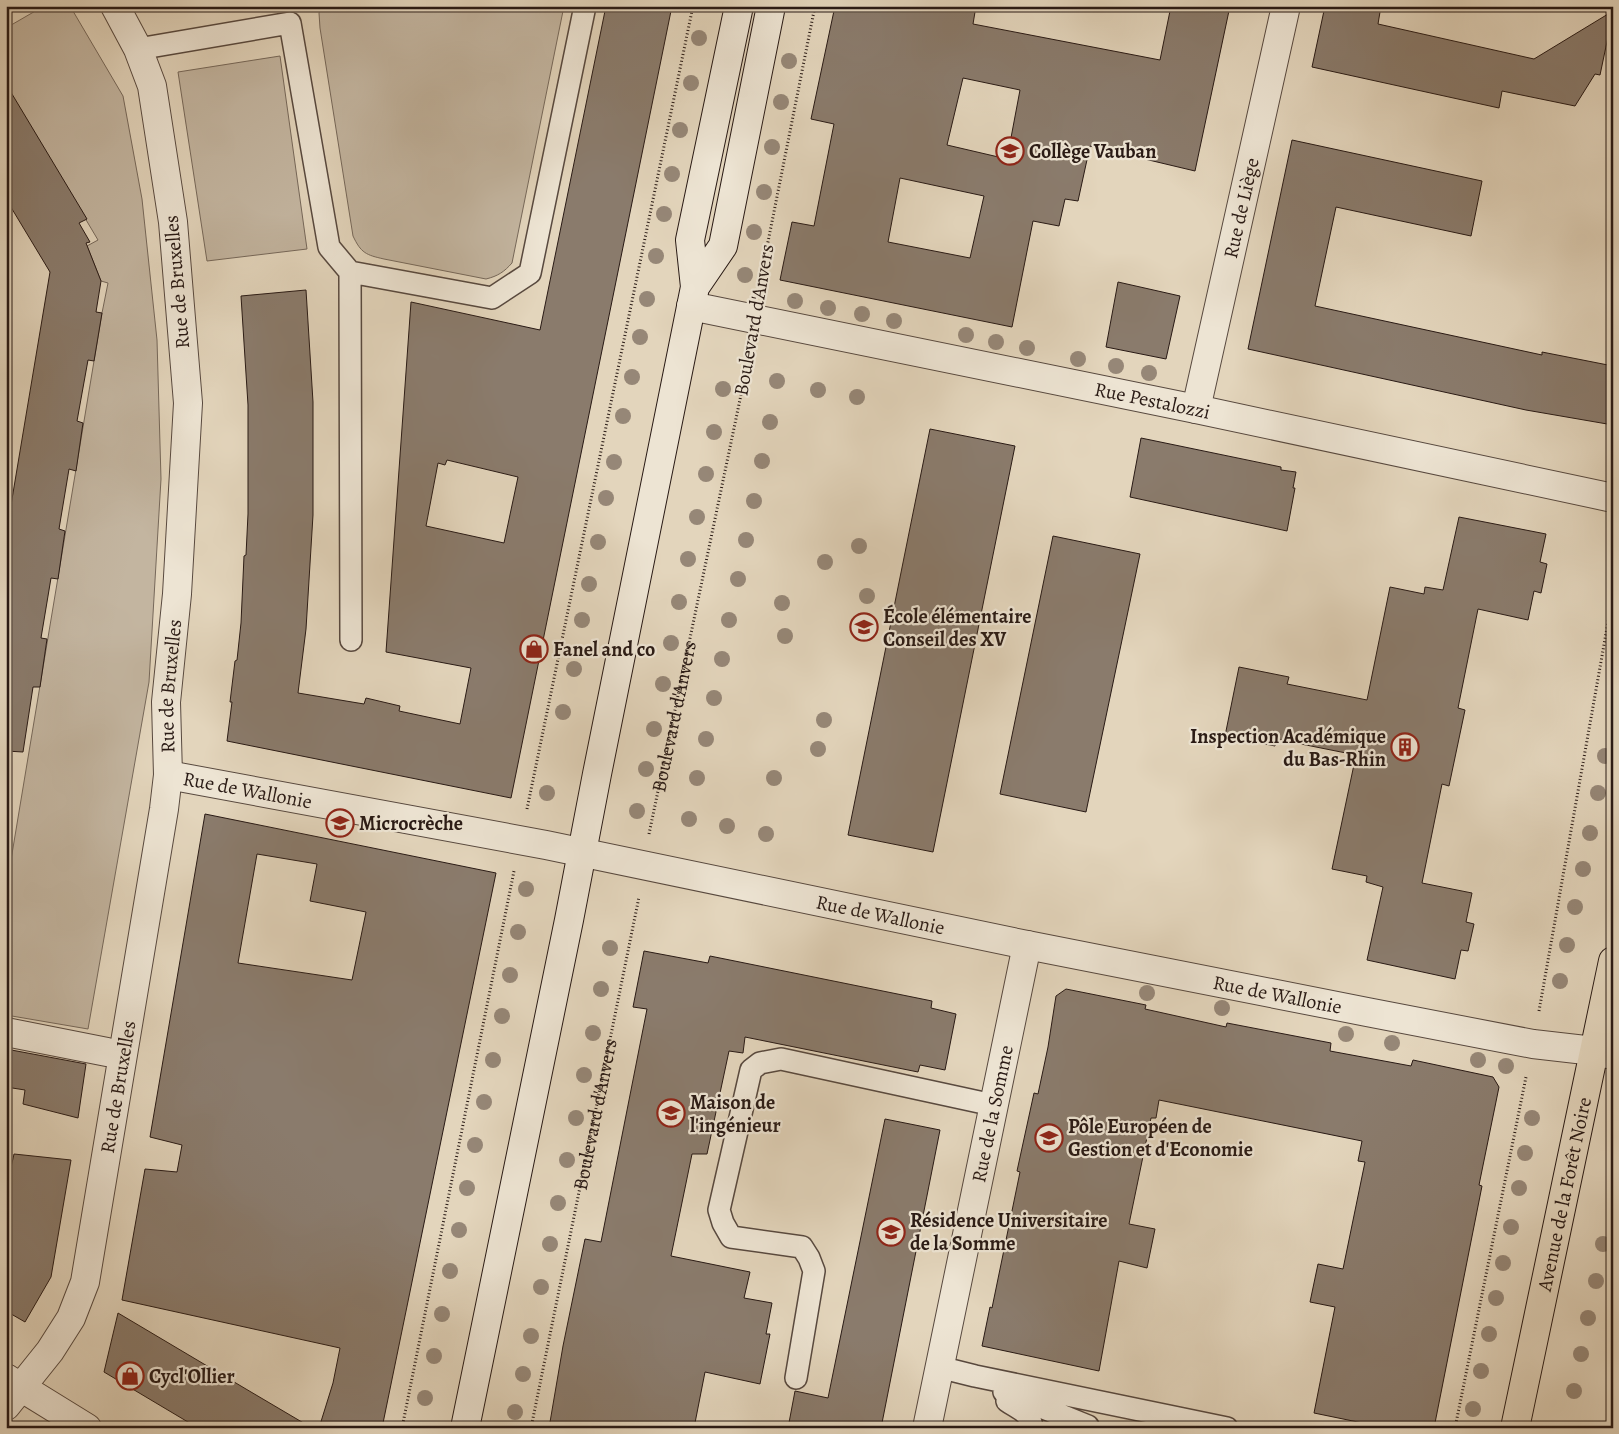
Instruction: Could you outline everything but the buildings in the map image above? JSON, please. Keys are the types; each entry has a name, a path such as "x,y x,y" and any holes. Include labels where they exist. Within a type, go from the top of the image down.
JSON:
{"main road":[{"name":"Avenue de la Forêt Noire","path":"1515,1428 1603,1053 1613,961"}],"street":[{"name":"Rue de Bruxelles","path":"11,1390 50,1351 71,1318 86,1282 160,838 168,775 166,702 177,594 188,403 173,222 152,86 138,49 115,6"},
{"path":"465,1428 693,297 690,240 739,6"},
{"path":"693,297 723,246 771,6"},
{"name":"Rue de Liège","path":"1196,410 1286,6"},
{"name":"Rue Pestalozzi","path":"693,297 754,319 1613,498"},
{"name":"Rue de Wallonie","path":"168,775 582,852 1027,945 1533,1044 1603,1053"},
{"name":"Rue de la Somme","path":"927,1428 1027,945"},
{"path":"6,1032 108,1052"},
{"path":"11,1390 87,1428"}],"lane":[{"path":"350,272 492,298 530,273 585,6"},
{"path":"138,49 295,14 330,246 350,272 351,640"},
{"path":"796,1378 814,1272 809,1258 802,1247 731,1237 718,1210 751,1070 760,1063 781,1059 994,1105"},
{"path":"939,1367 1227,1428"},
{"path":"975,1376 994,1388 1088,1426"},
{"path":"994,1388 1009,1403 1027,1414 1032,1428"}],"path":[{"path":"525,818 693,6"},
{"name":"Boulevard d'Anvers","path":"531,1428 645,865 650,828 742,390 815,6"},
{"path":"402,1428 515,870"}],"shaded area":[{"path":"44,6 70,6 123,96 142,199 157,340 161,479 149,682 88,1029 6,1015 6,890 108,283 101,281 87,246 98,240 6,85 6,28"},
{"path":"321,6 564,6 512,263 506,269 486,279 378,258 368,254 359,246 353,236 320,28 319,13"},
{"path":"280,56 307,249 207,261 178,72"}],"place":[{"name":"Collège Vauban","path":"1010,151"},
{"name":"École élémentaire Conseil des XV","path":"864,627"},
{"name":"Fanel and co","path":"534,649"},
{"name":"Inspection Académique du Bas-Rhin","path":"1405,747"},
{"name":"Microcrèche","path":"340,823"},
{"name":"Maison de l'ingénieur","path":"671,1113"},
{"name":"Pôle Européen de Gestion et d'Economie","path":"1049,1138"},
{"name":"Résidence Universitaire de la Somme","path":"891,1232"},
{"name":"Cycl'Ollier","path":"130,1376"}]}
